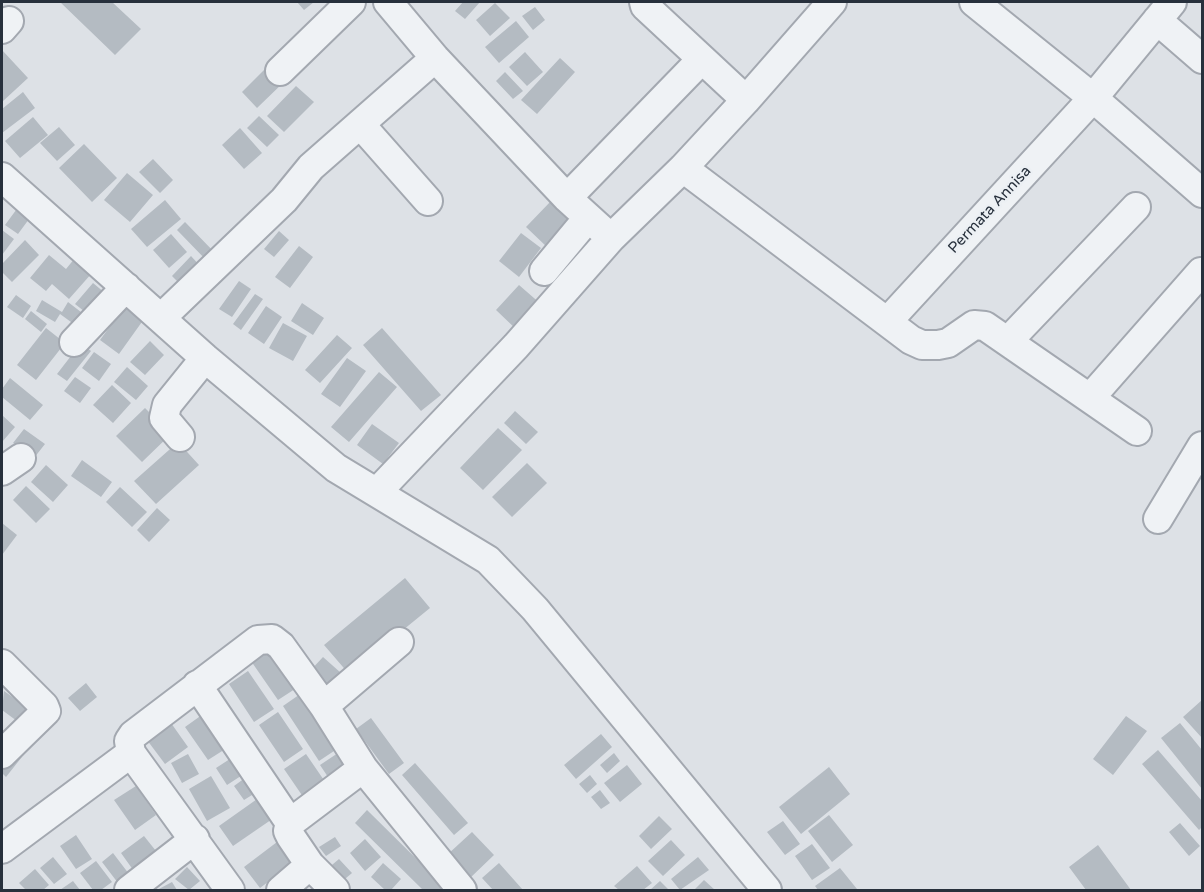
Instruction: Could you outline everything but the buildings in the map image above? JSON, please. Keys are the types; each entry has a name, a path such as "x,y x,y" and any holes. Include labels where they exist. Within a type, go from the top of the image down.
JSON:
{"street":[{"path":"280,71 351,2"},
{"path":"388,2 435,58 567,198 611,238"},
{"path":"644,2 645,6 746,100"},
{"path":"974,2 1203,193"},
{"path":"378,491 516,346 611,238 683,168 746,100 818,6"},
{"name":"Permata Annisa","path":"887,322 1093,99 1164,11 1203,59"},
{"path":"161,318 284,200 311,167 435,58"},
{"path":"567,198 702,59"},
{"path":"360,124 428,201"},
{"path":"683,168 887,322 922,345 948,343 979,324 1009,340 1137,430"},
{"path":"2,177 205,358 336,468 378,491 488,560 513,583 767,891"},
{"path":"1009,340 1136,207"},
{"path":"544,271 588,218"},
{"path":"1091,397 1201,272"},
{"path":"74,342 126,287"},
{"path":"180,437 164,418 167,405 205,358"},
{"path":"1158,519 1203,446"},
{"path":"230,891 195,839 131,753 129,741 197,685 258,640 272,639 281,645 324,706 363,768 462,891"},
{"path":"324,706 399,642"},
{"path":"2,664 44,706 46,711 2,754"},
{"path":"197,685 290,823"},
{"path":"2,849 131,753"},
{"path":"335,891 310,865 288,831 290,823 363,768"},
{"path":"129,891 195,839"},
{"path":"280,891 310,865"}]}
